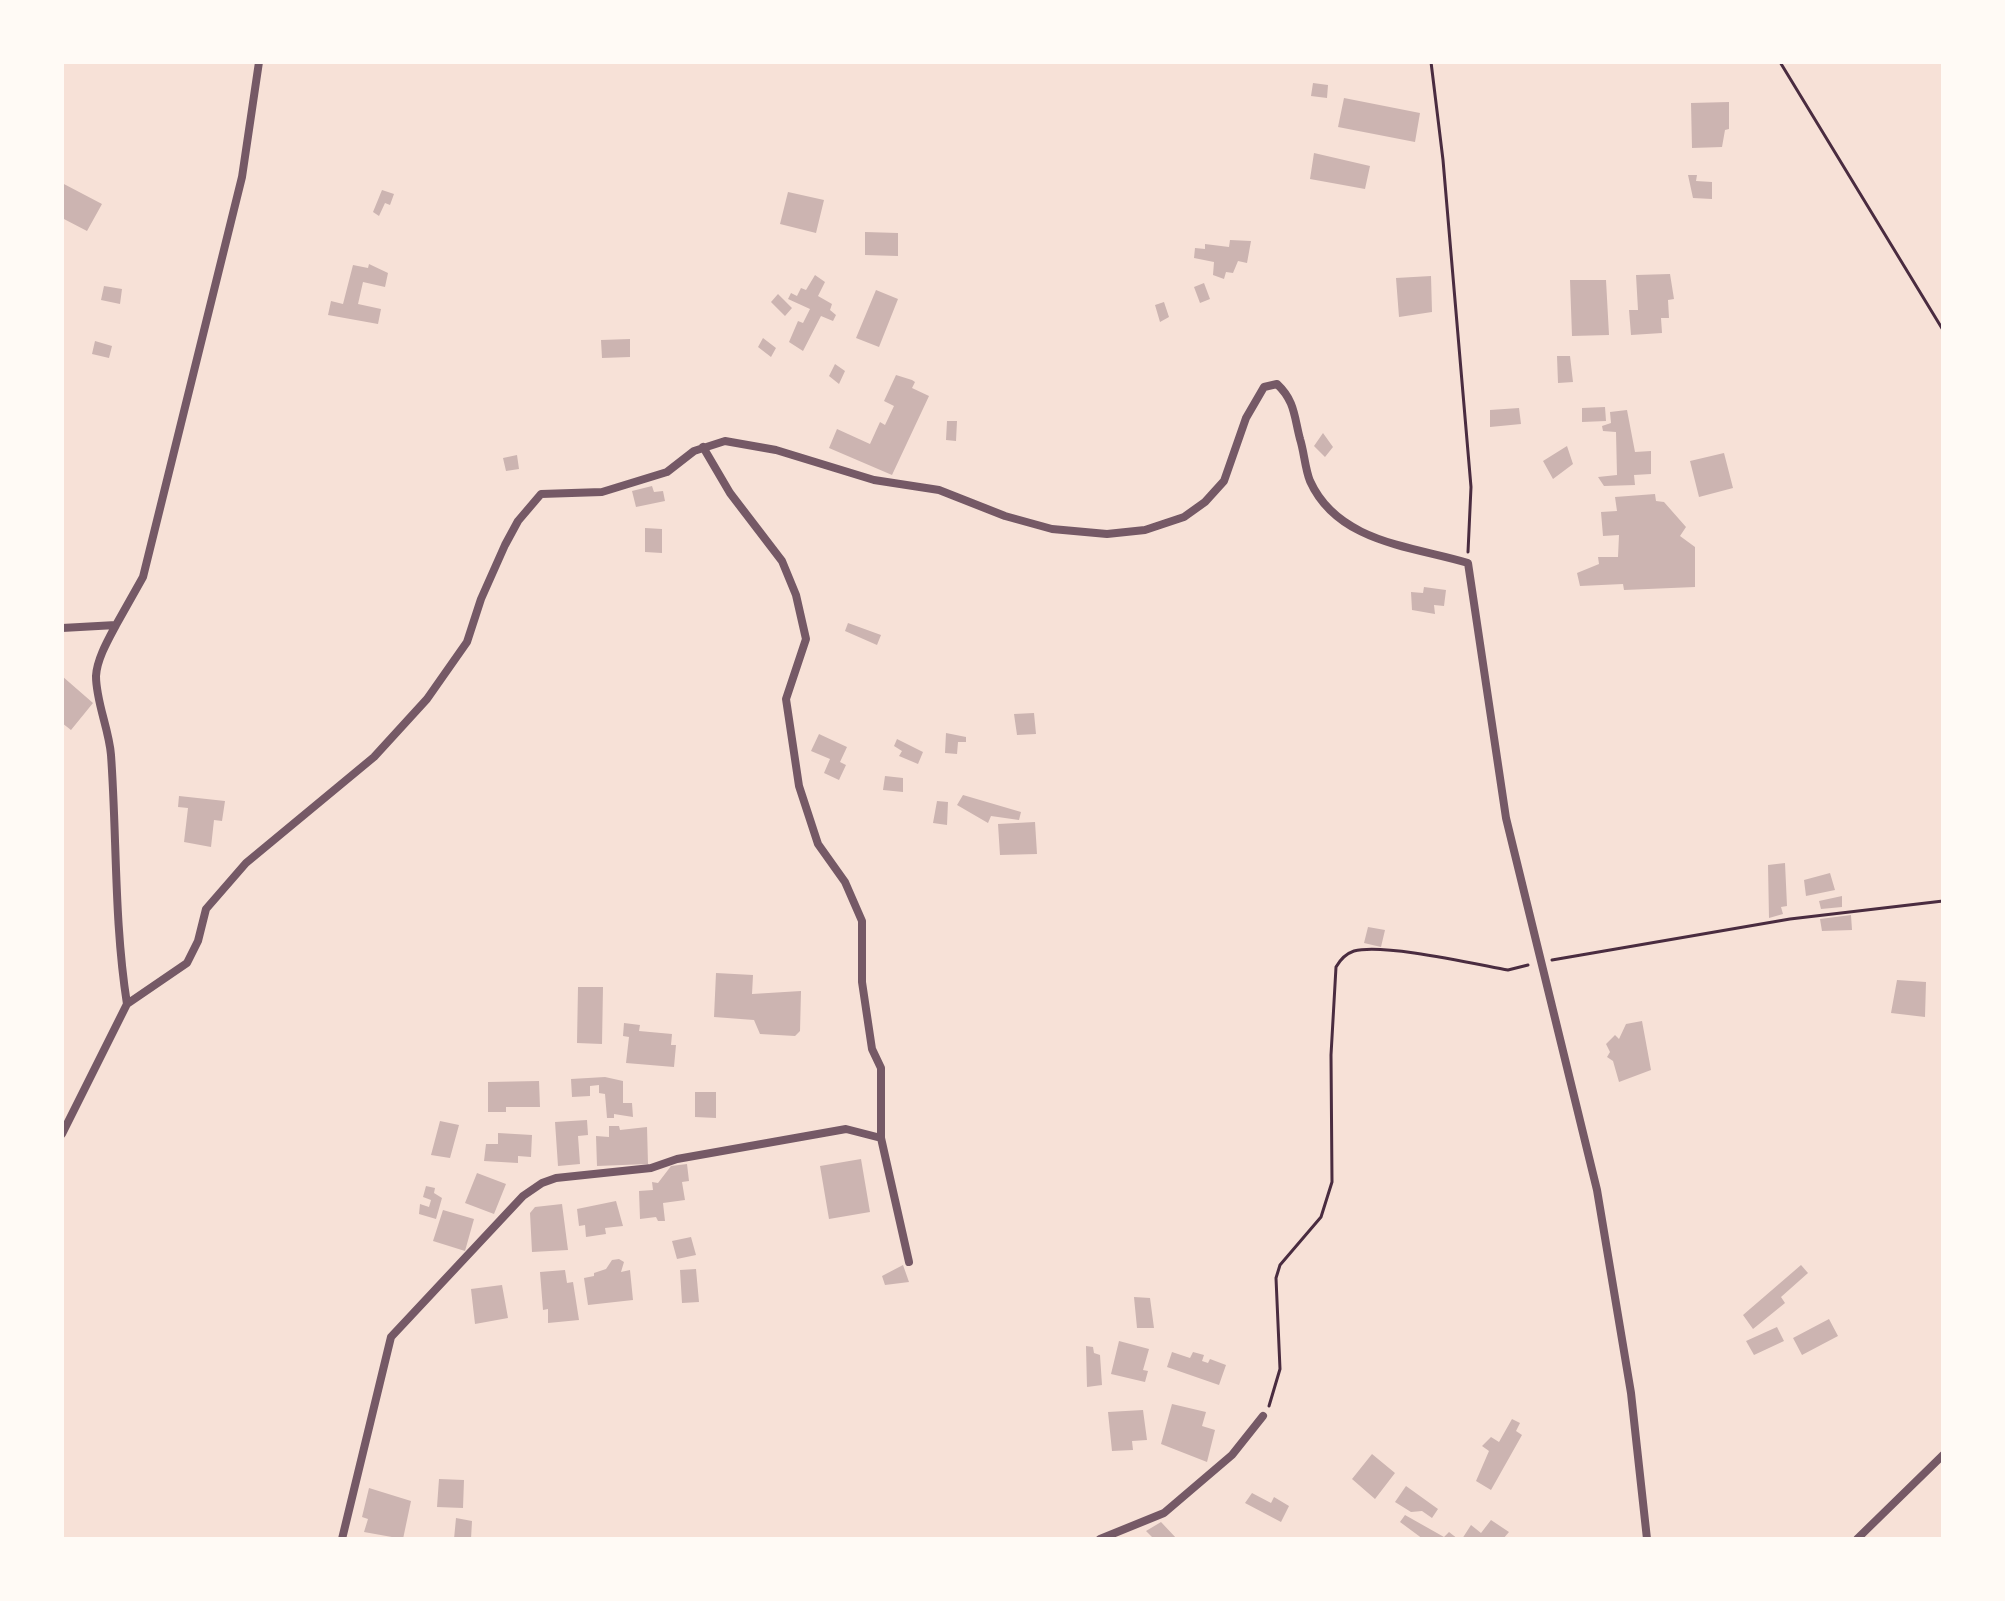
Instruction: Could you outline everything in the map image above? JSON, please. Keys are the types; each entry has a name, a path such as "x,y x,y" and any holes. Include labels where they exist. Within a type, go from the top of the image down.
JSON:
{"street":[{"path":"127,1004 117,941 117,855 110,746 96,676 105,647 143,577 242,177 259,62"},
{"path":"62,1134 127,1004 187,963 198,941 206,909 246,863 374,757 427,699 467,642 481,599 505,545 518,521 541,494 602,492 667,472 703,447 725,441 776,450 874,480 939,490 1005,516 1052,529 1107,534 1165,525 1205,502 1224,481 1254,399 1264,387 1277,384 1292,398 1310,480 1331,511 1380,542 1468,563 1506,818 1597,1190 1631,1393 1647,1539"},
{"path":"703,447 730,493 782,561 796,595 806,639 786,699 799,786 818,844 845,882 862,921 860,947 865,1009 872,1049 881,1068 881,1138 909,1262"},
{"path":"62,628 116,625"},
{"path":"342,1539 391,1337 523,1196 556,1178 651,1168 677,1159 846,1129 881,1138"},
{"path":"1100,1539 1164,1513 1232,1455 1263,1416"},
{"path":"1857,1539 1943,1455"}],"path":[{"path":"1431,62 1443,160 1471,487 1468,563"},
{"path":"1780,62 1943,330"},
{"path":"1263,1416 1274,1399 1280,1369 1276,1278 1280,1265 1321,1217 1332,1182 1331,1055 1336,967 1341,958 1355,951 1385,951 1508,970 1790,919 1943,901"}],"building":[{"path":"1313,83 1328,85 1327,98 1311,96"},
{"path":"1344,98 1420,113 1415,142 1338,127"},
{"path":"1729,102 1729,129 1725,130 1722,147 1692,148 1691,103"},
{"path":"1314,153 1370,166 1365,189 1310,179"},
{"path":"1688,175 1697,175 1696,181 1712,182 1712,199 1693,198"},
{"path":"62,183 102,204 87,231 62,218"},
{"path":"382,190 394,194 390,205 385,203 379,216 373,212"},
{"path":"788,192 824,200 816,233 780,224"},
{"path":"865,232 898,233 898,256 865,255"},
{"path":"1230,240 1251,241 1247,263 1238,261 1233,273 1226,272 1224,279 1213,275 1214,262 1194,258 1195,248 1205,249 1205,244 1229,247"},
{"path":"369,264 388,273 385,287 363,282 358,304 381,309 378,324 328,315 331,301 343,304 353,265 368,268"},
{"path":"1670,274 1674,299 1668,300 1669,318 1661,318 1662,333 1631,335 1629,310 1638,310 1636,275"},
{"path":"815,275 825,282 818,296 832,304 830,310 836,315 833,321 821,316 803,351 789,342 798,321 803,323 810,309 788,299 791,293 797,296 801,288 806,290"},
{"path":"1431,276 1432,312 1399,317 1396,278"},
{"path":"1570,280 1606,280 1609,335 1572,336"},
{"path":"1204,283 1210,299 1200,303 1194,287"},
{"path":"104,286 122,289 120,304 101,300"},
{"path":"876,290 898,299 879,347 856,338"},
{"path":"778,294 792,308 785,316 771,302"},
{"path":"1164,302 1169,317 1160,322 1155,305"},
{"path":"763,338 776,348 771,357 758,347"},
{"path":"630,339 630,357 602,358 601,340"},
{"path":"95,341 112,346 109,358 92,354"},
{"path":"1557,356 1570,356 1573,382 1558,383"},
{"path":"835,364 845,371 839,384 829,376"},
{"path":"896,375 912,380 915,382 912,388 929,396 892,475 829,448 837,429 870,444 880,422 885,425 894,406 884,401"},
{"path":"1605,407 1606,421 1582,422 1582,408"},
{"path":"1519,408 1521,424 1490,427 1490,410"},
{"path":"1627,410 1635,452 1651,451 1651,474 1634,475 1635,485 1604,486 1598,477 1617,475 1616,432 1603,431 1602,426 1611,423 1610,412"},
{"path":"947,421 957,421 956,441 946,440"},
{"path":"1323,433 1333,447 1325,457 1314,446"},
{"path":"1567,446 1573,464 1553,479 1543,461"},
{"path":"1724,453 1733,488 1699,497 1690,461"},
{"path":"517,455 519,469 506,471 503,458"},
{"path":"652,486 654,492 663,491 665,501 636,507 632,491"},
{"path":"1655,494 1656,501 1664,502 1686,527 1680,536 1695,547 1695,587 1624,590 1623,584 1580,586 1577,573 1599,564 1598,557 1618,557 1619,535 1603,536 1601,512 1617,511 1615,497"},
{"path":"645,528 662,529 662,553 645,552"},
{"path":"1424,587 1446,590 1444,606 1434,605 1435,614 1412,610 1411,592 1423,593"},
{"path":"848,623 881,635 877,645 845,631"},
{"path":"62,676 93,703 71,730 62,723"},
{"path":"1034,713 1036,734 1017,735 1014,714"},
{"path":"946,733 966,737 966,742 958,742 957,754 945,753"},
{"path":"819,734 847,747 840,762 846,765 839,780 824,773 830,759 811,751"},
{"path":"897,739 923,752 918,764 899,756 902,751 894,746"},
{"path":"885,776 903,778 903,792 883,790"},
{"path":"963,795 1021,812 1019,820 991,816 988,823 957,805"},
{"path":"179,796 225,801 222,821 214,820 211,847 184,842 188,808 178,807"},
{"path":"937,801 948,802 947,825 933,823"},
{"path":"1035,822 1037,854 1000,855 998,824"},
{"path":"1785,863 1787,906 1781,907 1783,914 1769,918 1768,865"},
{"path":"1830,873 1835,890 1806,896 1804,880"},
{"path":"1842,896 1842,907 1821,909 1819,901"},
{"path":"1851,915 1852,930 1822,931 1820,919"},
{"path":"1368,927 1385,930 1381,947 1364,943"},
{"path":"716,973 753,975 752,994 801,991 800,1031 795,1036 760,1034 754,1020 714,1017"},
{"path":"1897,980 1926,982 1925,1017 1891,1013"},
{"path":"578,987 603,987 602,1044 577,1043"},
{"path":"1642,1021 1651,1070 1619,1082 1613,1061 1607,1057 1610,1052 1606,1044 1615,1035 1619,1039 1626,1024"},
{"path":"624,1023 640,1025 639,1031 672,1034 671,1045 676,1045 674,1067 626,1063 629,1037 623,1036"},
{"path":"605,1077 623,1081 623,1103 632,1103 633,1117 614,1114 614,1118 607,1118 605,1094 599,1093 599,1085 590,1086 590,1096 572,1097 571,1079"},
{"path":"539,1081 540,1107 506,1107 506,1112 488,1112 488,1082"},
{"path":"695,1092 716,1092 716,1118 695,1117"},
{"path":"587,1120 588,1135 578,1136 580,1164 558,1166 555,1122"},
{"path":"440,1121 459,1125 450,1158 431,1155"},
{"path":"609,1126 619,1126 620,1130 647,1127 648,1164 597,1166 596,1136 609,1137"},
{"path":"498,1133 532,1135 531,1157 518,1156 518,1163 484,1161 486,1144 498,1144"},
{"path":"861,1159 870,1212 829,1219 820,1166"},
{"path":"687,1164 689,1181 682,1182 685,1200 663,1203 665,1221 658,1221 656,1217 640,1219 639,1191 653,1190 652,1182 658,1183 671,1166"},
{"path":"477,1173 506,1184 494,1214 465,1203"},
{"path":"426,1186 435,1188 434,1193 442,1198 436,1219 419,1214 420,1204 429,1207 431,1200 423,1197"},
{"path":"616,1201 623,1226 605,1228 606,1234 586,1237 585,1225 579,1226 577,1209"},
{"path":"562,1204 568,1250 532,1252 530,1213 535,1207"},
{"path":"443,1210 474,1219 465,1251 433,1241"},
{"path":"691,1237 696,1255 677,1259 672,1241"},
{"path":"612,1260 624,1262 621,1272 630,1270 633,1300 588,1305 584,1278 594,1276 594,1273 606,1269"},
{"path":"903,1265 909,1282 885,1285 882,1276"},
{"path":"1801,1265 1808,1273 1781,1297 1785,1303 1753,1329 1743,1315"},
{"path":"696,1269 699,1302 682,1303 680,1270"},
{"path":"565,1270 567,1283 573,1282 579,1320 548,1323 548,1309 543,1310 540,1272"},
{"path":"502,1285 508,1318 475,1324 471,1289"},
{"path":"1134,1297 1150,1298 1154,1328 1137,1328"},
{"path":"1829,1319 1838,1336 1802,1355 1793,1338"},
{"path":"1777,1327 1784,1341 1754,1355 1746,1341"},
{"path":"1119,1341 1149,1349 1143,1370 1148,1371 1145,1382 1111,1374"},
{"path":"1086,1346 1093,1347 1094,1353 1100,1355 1102,1385 1087,1387"},
{"path":"1172,1352 1190,1358 1193,1352 1204,1355 1202,1361 1208,1363 1210,1359 1226,1365 1219,1385 1167,1367"},
{"path":"1172,1404 1206,1412 1202,1426 1215,1430 1207,1462 1161,1444"},
{"path":"1143,1410 1147,1440 1132,1441 1133,1450 1112,1451 1108,1412"},
{"path":"1512,1419 1520,1423 1516,1431 1522,1435 1491,1490 1476,1481 1489,1451 1482,1446 1491,1437 1499,1442"},
{"path":"1372,1454 1395,1473 1375,1499 1352,1479"},
{"path":"439,1479 464,1480 463,1508 437,1507"},
{"path":"1406,1486 1438,1509 1432,1518 1422,1511 1411,1512 1395,1502"},
{"path":"369,1488 411,1501 403,1539 364,1532 368,1519 362,1517"},
{"path":"1252,1493 1271,1503 1274,1497 1289,1506 1281,1522 1245,1503"},
{"path":"1405,1515 1444,1537 1449,1532 1458,1539 1423,1539 1400,1522"},
{"path":"456,1518 472,1521 471,1539 454,1539"},
{"path":"1491,1520 1509,1532 1503,1539 1462,1539 1471,1525 1481,1533"},
{"path":"1161,1522 1177,1539 1154,1539 1146,1531"}]}
